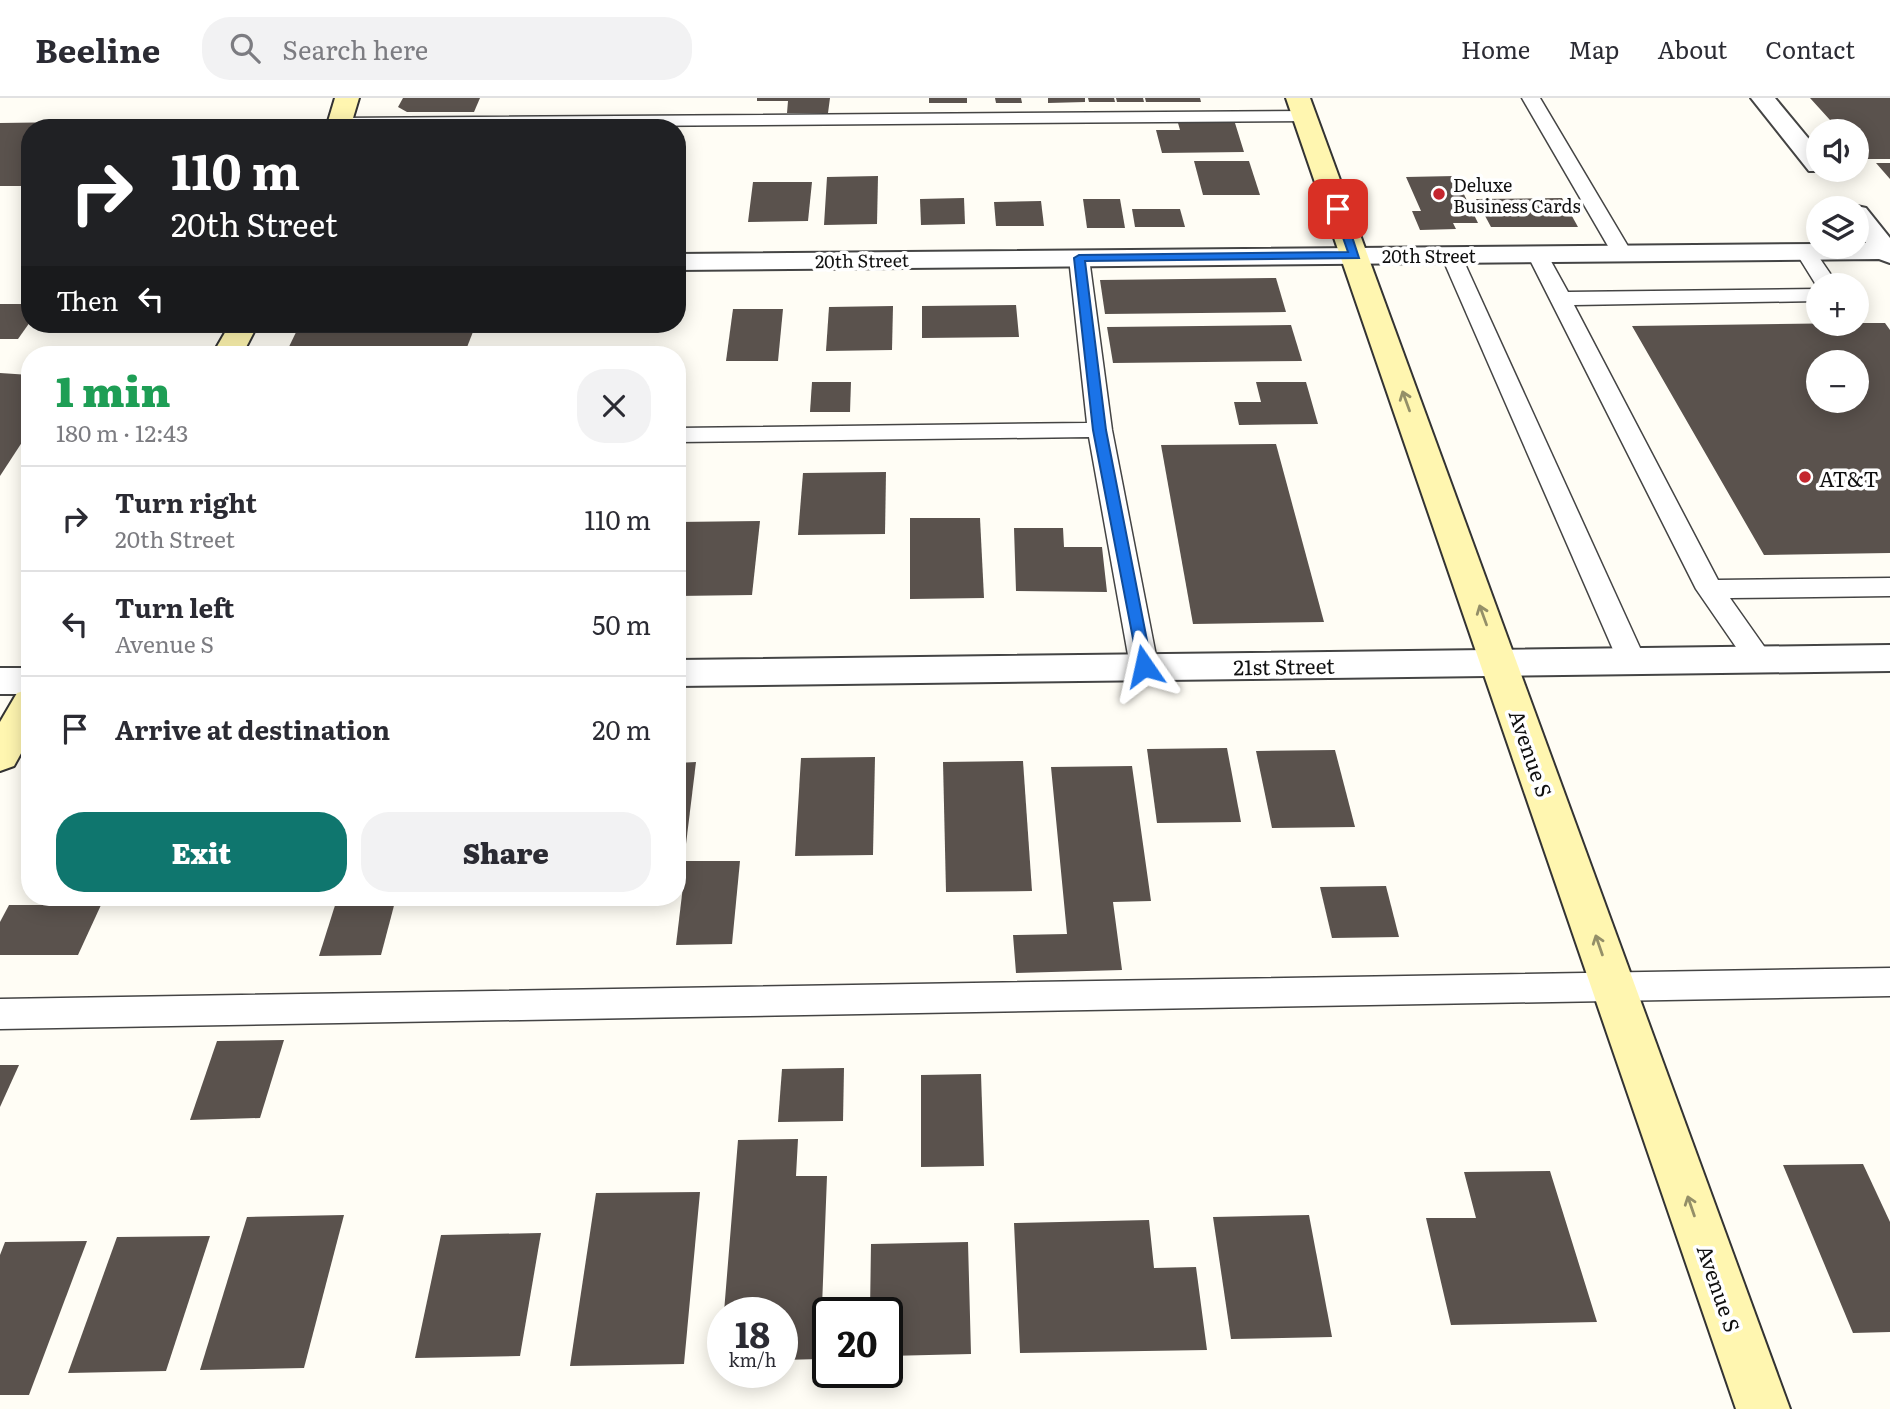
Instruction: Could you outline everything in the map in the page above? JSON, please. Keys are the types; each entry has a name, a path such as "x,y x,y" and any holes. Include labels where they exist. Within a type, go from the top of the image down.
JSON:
{"street":[{"path":"341,119 347,98"},
{"path":"1763,98 1888,253"},
{"name":"Avenue S","path":"1301,108 1763,1409"},
{"name":"20th Street","path":"686,262 1805,251 1888,253"},
{"name":"21st Street","path":"686,673 1890,658"},
{"path":"0,681 21,681"},
{"path":"0,756 21,718"}],"lane":[{"path":"1531,98 1622,253"},
{"path":"686,120 1301,108"},
{"path":"1805,251 1819,273"},
{"path":"1537,254 1709,589 1759,659"},
{"path":"1451,255 1632,662"},
{"path":"1079,258 1100,430 1144,666"},
{"path":"1561,299 1806,295"},
{"path":"686,435 1100,430"},
{"path":"1709,589 1890,587"},
{"path":"0,1014 1890,982"}],"building":[{"path":"403,98 480,98 474,112 407,112 398,107"},
{"path":"757,98 830,98 828,113 787,113 788,101 757,101"},
{"path":"929,98 967,98 967,103 929,103"},
{"path":"995,98 1021,98 1022,103 996,103"},
{"path":"1048,98 1085,98 1085,102 1048,103"},
{"path":"1088,98 1114,98 1115,102 1089,102"},
{"path":"1116,98 1143,98 1144,102 1117,102"},
{"path":"1145,98 1200,98 1201,102 1146,102"},
{"path":"1810,98 1890,98 1890,159 1869,159 1869,119 1829,119"},
{"path":"0,123 21,123 21,186 0,186"},
{"path":"1178,123 1235,123 1244,152 1162,153 1156,130 1180,130"},
{"path":"1194,161 1249,161 1260,195 1203,195"},
{"path":"1876,163 1890,163 1890,179"},
{"path":"878,176 877,224 824,225 827,177"},
{"name":"Deluxe Business Cards","path":"1455,176 1478,223 1453,223 1456,229 1420,230 1412,211 1421,211 1406,177"},
{"path":"753,182 812,182 808,221 748,222"},
{"path":"964,198 965,224 921,225 920,199"},
{"path":"1562,198 1578,227 1491,227 1476,199"},
{"path":"1083,199 1120,199 1125,228 1087,228"},
{"path":"1041,201 1044,226 996,226 994,202"},
{"path":"1132,209 1180,209 1185,227 1135,227"},
{"path":"1276,278 1286,312 1105,314 1100,280"},
{"path":"0,304 21,304 22,333 18,339 0,339"},
{"path":"1016,305 1019,337 922,338 922,306"},
{"path":"893,306 892,350 826,351 829,307"},
{"path":"733,309 783,309 778,361 726,361"},
{"name":"AT&T","path":"1869,323 1885,323 1890,330 1890,553 1764,555 1632,326 1806,324 1806,336 1869,336"},
{"path":"1291,325 1302,361 1113,363 1107,327"},
{"path":"296,333 473,333 467,346 289,346"},
{"path":"0,373 21,374 21,444 0,476"},
{"path":"812,382 851,382 850,412 810,412"},
{"path":"1256,382 1306,382 1318,424 1239,425 1234,402 1261,402"},
{"path":"1276,444 1324,622 1193,624 1161,445"},
{"path":"886,472 885,534 798,535 803,473"},
{"path":"910,518 980,518 984,598 910,599"},
{"path":"760,521 752,595 686,596 686,522"},
{"path":"1014,528 1063,528 1064,547 1102,547 1107,592 1016,591"},
{"path":"1227,748 1241,822 1157,823 1147,749"},
{"path":"1335,750 1355,827 1272,828 1256,751"},
{"path":"875,757 873,855 795,856 801,758"},
{"path":"1023,761 1032,891 946,892 943,762"},
{"path":"696,762 686,844 686,763"},
{"path":"1132,766 1151,901 1113,902 1122,970 1016,973 1013,935 1067,934 1051,767"},
{"path":"686,861 740,861 732,944 676,945 681,906 686,906"},
{"path":"1386,886 1399,937 1332,938 1320,887"},
{"path":"9,905 101,906 78,955 0,955 0,922"},
{"path":"335,906 394,906 381,955 319,956"},
{"path":"284,1040 260,1118 190,1120 217,1041"},
{"path":"0,1065 19,1065 0,1107"},
{"path":"844,1068 843,1121 778,1122 782,1069"},
{"path":"981,1074 984,1166 921,1167 921,1075"},
{"path":"798,1139 796,1176 827,1176 822,1297 812,1297 812,1359 798,1360 798,1297 725,1297 738,1140"},
{"path":"1863,1164 1890,1222 1890,1332 1853,1333 1783,1165"},
{"path":"1550,1171 1597,1322 1451,1325 1426,1218 1476,1218 1464,1172"},
{"path":"700,1192 684,1364 570,1366 596,1193"},
{"path":"344,1215 304,1368 200,1370 247,1217"},
{"path":"1309,1215 1332,1337 1231,1339 1213,1217"},
{"path":"1149,1220 1154,1268 1196,1267 1207,1350 1020,1353 1014,1223"},
{"path":"541,1233 520,1356 415,1358 441,1235"},
{"path":"210,1236 166,1371 68,1373 117,1237"},
{"path":"87,1241 29,1395 0,1395 0,1255 5,1242"},
{"path":"968,1242 971,1354 903,1356 903,1297 870,1297 871,1244"}],"place":[{"name":"Deluxe Business Cards","path":"1439,194"},
{"name":"AT&T","path":"1805,477"}],"route":[{"path":"1144,666 1100,430 1079,258 1355,256 1338,209"}]}
